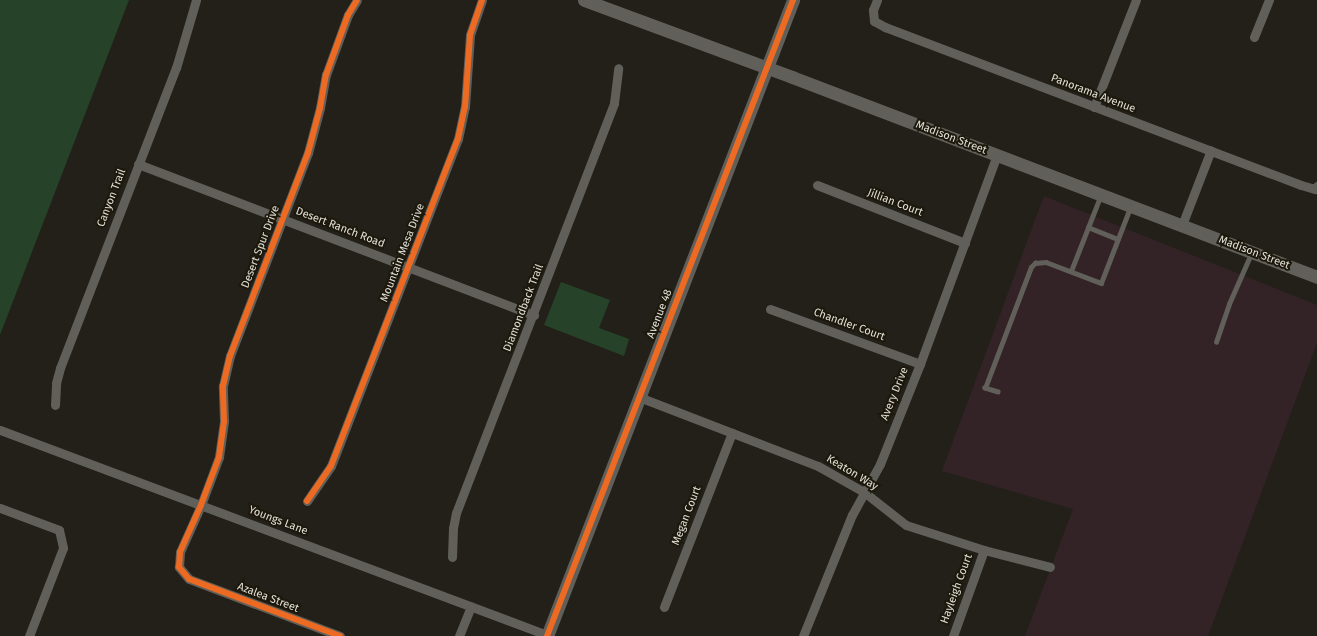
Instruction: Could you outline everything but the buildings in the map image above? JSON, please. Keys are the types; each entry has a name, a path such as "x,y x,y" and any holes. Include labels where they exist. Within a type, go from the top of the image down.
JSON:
{"main road":[{"name":"Madison Street","path":"584,0 1182,225 1317,278"},
{"name":"Avenue 48","path":"547,636 793,0"}],"street":[{"name":"Canyon Trail","path":"55,405 56,383 60,368 176,68 196,0"},
{"name":"Desert Spur Drive","path":"189,579 179,567 180,552 201,506 219,457 224,421 223,386 230,356 308,153 330,60 348,15 357,0"},
{"name":"Mountain Mesa Drive","path":"307,501 331,466 461,128 468,84 470,35 482,0"},
{"name":"Panorama Avenue","path":"877,0 873,10 874,21 885,27 1094,108 1211,150 1301,185 1316,188"},
{"path":"1094,108 1136,0"},
{"path":"1254,37 1268,0"},
{"name":"Diamondback Trail","path":"452,557 453,528 456,513 534,315 614,103 618,68"},
{"path":"1182,225 1211,150"},
{"name":"Avery Drive","path":"803,636 852,515 880,464 920,364 997,155"},
{"name":"Desert Ranch Road","path":"138,164 534,315"},
{"name":"Jillian Court","path":"817,185 965,243"},
{"name":"Chandler Court","path":"770,309 920,364"},
{"name":"Keaton Way","path":"639,397 818,466 864,492 906,525 984,550 1050,567"},
{"name":"Youngs Lane","path":"0,430 471,606 547,636"},
{"name":"Megan Court","path":"664,607 732,433"},
{"path":"0,508 59,530 64,548 29,636"},
{"name":"Hayleigh Court","path":"953,636 984,550"},
{"name":"Azalea Street","path":"189,579 334,635"},
{"path":"459,636 471,606"}],"lane":[{"path":"1071,271 1101,195"},
{"path":"998,392 985,388 1031,268 1035,263 1046,262 1101,282 1130,206"},
{"path":"1088,227 1118,239"},
{"path":"1216,342 1229,304 1251,252"}],"shaded area":[{"path":"1044,196 1317,305 1317,343 1208,636 1025,636 1073,509 942,471"}],"green space":[{"path":"0,0 129,0 0,335"},
{"path":"561,282 610,300 599,328 629,339 624,356 544,325"}],"cycle path":[{"path":"340,636 189,579 179,567 180,552 201,505 219,457 224,421 223,386 230,356 308,153 320,108 326,75 348,15 357,0"},
{"path":"307,501 331,466 458,139 465,107 470,35 482,0"},
{"path":"547,636 793,0"}]}
